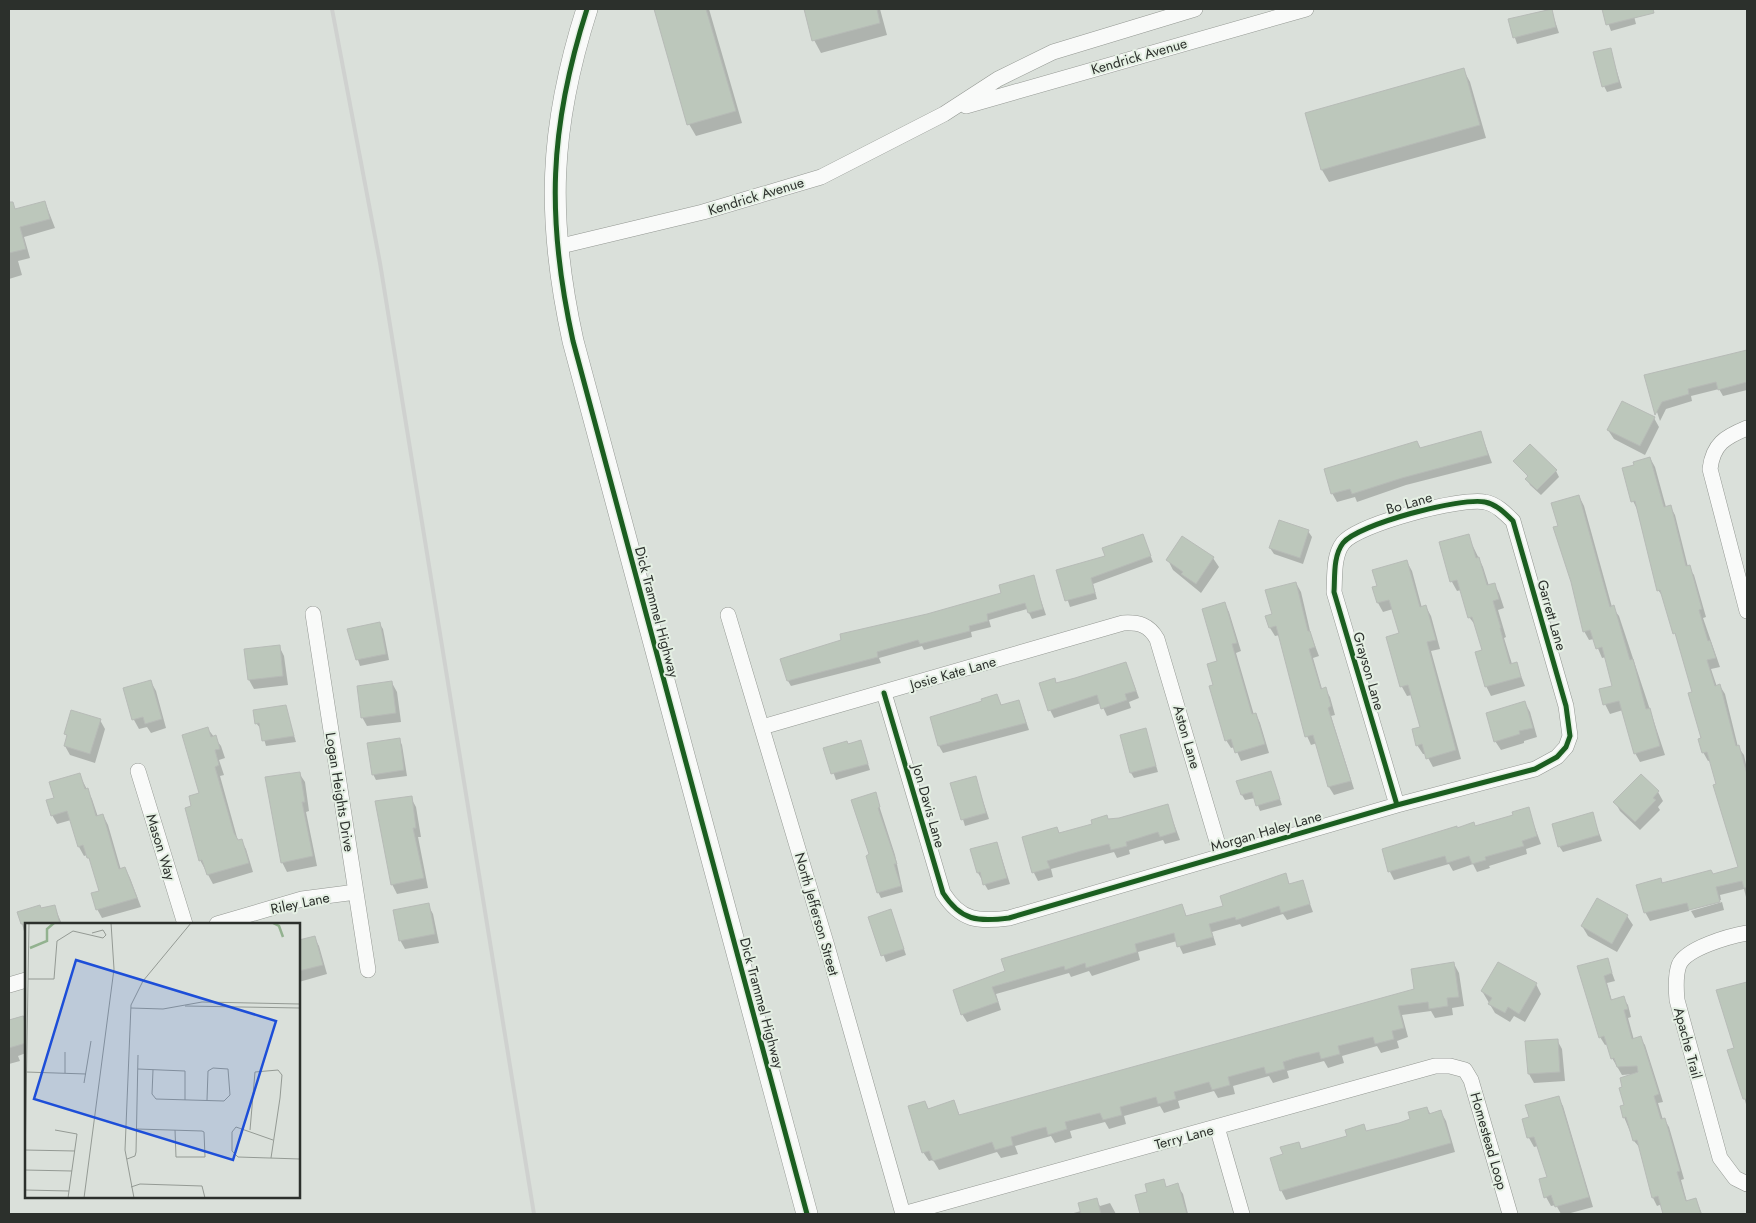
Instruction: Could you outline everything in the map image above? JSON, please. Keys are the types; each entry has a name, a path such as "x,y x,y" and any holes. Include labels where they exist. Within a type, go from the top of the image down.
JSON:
{"main road":[{"name":"Dick Trammel Highway","path":"588,9 572,57 560,114 555,172 557,248 561,286 573,341 807,1214"}],"street":[{"name":"Kendrick Avenue","path":"557,248 703,212 821,177 944,114 998,80 1053,52 1194,9"},
{"name":"Kendrick Avenue","path":"944,114 1004,94 1306,9"},
{"path":"1747,428 1726,436 1715,448 1710,469 1747,610"},
{"name":"Bo Lane","path":"1343,543 1361,529 1454,502 1470,500 1487,502"},
{"name":"Garrett Lane","path":"1487,502 1502,510 1513,521 1566,706 1570,736 1566,747"},
{"name":"Grayson Lane","path":"1343,543 1335,564 1334,592 1396,805"},
{"name":"Logan Heights Drive","path":"313,614 368,970"},
{"name":"North Jefferson Street","path":"728,615 903,1214"},
{"name":"Josie Kate Lane","path":"762,727 1123,623 1134,622 1144,625"},
{"name":"Aston Lane","path":"1144,625 1152,630 1158,639 1221,855"},
{"name":"Jon Davis Lane","path":"884,693 943,893 952,907 966,916"},
{"name":"Morgan Haley Lane","path":"966,916 986,921 1009,918 1396,805 1535,769 1557,757 1566,747"},
{"name":"Mason Way","path":"138,770 185,923"},
{"name":"Riley Lane","path":"220,923 302,899 356,892"},
{"name":"Apache Trail","path":"1747,933 1698,948 1679,964 1676,980 1677,1000 1720,1158 1735,1178 1747,1184"},
{"path":"9,985 25,980"},
{"name":"Terry Lane","path":"903,1214 1435,1066 1450,1066 1465,1070"},
{"name":"Homestead Loop","path":"1465,1070 1475,1092 1510,1214"},
{"path":"1217,1127 1242,1214"}],"building":[{"path":"654,9 706,9 736,111 687,125"},
{"path":"804,9 877,9 880,23 812,41"},
{"path":"1552,9 1556,27 1513,38 1508,19"},
{"path":"1602,9 1653,9 1654,13 1606,25"},
{"path":"1611,48 1619,82 1602,87 1593,52"},
{"path":"1464,68 1480,125 1321,170 1305,113"},
{"path":"45,201 50,219 20,227 26,249 9,253 9,202 13,202 15,209"},
{"path":"1747,350 1747,382 1718,390 1716,382 1688,389 1689,394 1662,402 1655,415 1644,375"},
{"path":"1622,401 1655,417 1640,446 1607,430"},
{"path":"1481,431 1488,455 1402,478 1352,494 1350,489 1331,494 1324,469 1417,441 1420,448"},
{"path":"1530,444 1557,470 1537,490 1525,479 1528,476 1513,461"},
{"path":"1650,457 1664,507 1671,505 1686,566 1690,565 1702,609 1699,610 1708,641 1710,640 1716,658 1707,660 1715,686 1720,684 1736,746 1739,745 1747,774 1747,887 1744,888 1742,881 1716,887 1720,902 1689,910 1687,903 1644,913 1636,885 1661,878 1662,883 1711,870 1713,874 1738,867 1713,785 1716,784 1707,752 1702,753 1698,739 1701,738 1688,693 1692,692 1675,633 1673,634 1660,590 1657,591 1635,501 1631,502 1622,468 1634,465 1633,462"},
{"path":"1579,495 1610,607 1614,605 1630,660 1633,659 1646,709 1650,708 1660,746 1634,754 1619,701 1603,705 1599,689 1612,686 1602,647 1596,649 1590,630 1583,632 1571,582 1553,527 1558,526 1551,503"},
{"path":"1279,520 1309,530 1300,558 1269,548"},
{"path":"1143,534 1151,556 1091,578 1095,593 1065,601 1056,570 1105,556 1102,548"},
{"path":"1469,534 1476,558 1479,557 1487,585 1495,583 1499,599 1493,601 1500,628 1510,664 1517,662 1521,677 1485,687 1475,652 1482,650 1472,617 1468,618 1457,580 1450,582 1439,542"},
{"path":"1182,536 1214,557 1196,584 1181,574 1183,572 1166,560"},
{"path":"1407,560 1420,607 1426,605 1436,640 1427,642 1456,750 1426,759 1422,744 1416,746 1412,729 1420,727 1408,685 1400,687 1386,637 1399,633 1389,600 1377,603 1372,587 1377,586 1372,570"},
{"path":"1034,575 1043,609 1028,613 1025,603 987,614 988,621 969,626 970,631 920,644 918,640 877,652 878,657 787,681 780,659 841,640 840,634 927,614 1001,593 999,585"},
{"path":"1296,582 1308,631 1310,631 1315,647 1309,649 1321,689 1326,687 1331,706 1328,708 1351,781 1328,787 1313,735 1305,737 1276,626 1269,628 1265,616 1272,614 1265,590"},
{"path":"1225,602 1237,643 1232,644 1252,714 1256,713 1265,744 1235,753 1231,739 1225,741 1209,686 1213,685 1207,664 1217,661 1202,609"},
{"path":"380,622 386,654 356,660 347,629"},
{"path":"280,645 283,676 248,680 244,649"},
{"path":"1126,662 1136,691 1125,694 1127,700 1101,709 1097,695 1048,711 1039,683 1055,678 1056,683"},
{"path":"151,680 162,719 145,724 143,717 132,720 123,688"},
{"path":"392,681 396,713 361,718 357,686"},
{"path":"997,694 1001,705 1019,700 1026,723 938,746 930,717 982,701 981,699"},
{"path":"1525,701 1533,728 1519,731 1520,734 1494,742 1486,713"},
{"path":"286,705 294,736 262,741 259,723 255,724 253,710"},
{"path":"71,710 101,719 90,754 64,746 67,735 64,734"},
{"path":"208,727 211,737 216,735 220,749 215,750 219,765 215,767 234,833 238,840 242,839 249,863 207,875 202,860 199,861 185,808 191,806 189,796 199,793 182,735"},
{"path":"1146,728 1156,766 1130,773 1120,735"},
{"path":"400,738 404,770 372,775 367,743"},
{"path":"861,740 868,764 831,774 823,748 847,741 848,744"},
{"path":"1271,771 1280,799 1256,806 1252,792 1241,795 1236,781"},
{"path":"300,772 305,802 302,802 313,856 281,863 265,777"},
{"path":"80,773 85,789 88,788 96,816 103,814 119,869 125,867 137,898 96,910 91,893 99,891 89,858 87,858 83,845 78,847 67,811 51,816 46,800 54,798 49,782"},
{"path":"1641,774 1659,791 1653,798 1656,800 1635,822 1613,802"},
{"path":"976,776 986,813 961,820 950,783"},
{"path":"876,792 880,807 878,808 897,864 894,864 901,886 877,893 866,856 869,854 851,800"},
{"path":"412,796 416,828 413,828 424,878 391,885 375,801"},
{"path":"1168,804 1176,832 1160,837 1158,832 1126,842 1127,846 1111,850 1109,844 1081,851 1047,861 1050,868 1032,873 1022,837 1057,827 1059,833 1092,824 1091,820 1107,815 1108,819 1119,818"},
{"path":"1529,807 1537,836 1522,841 1524,846 1485,857 1486,860 1472,864 1469,856 1447,863 1445,856 1388,872 1382,849 1457,826 1457,828 1474,822 1475,826 1513,815 1512,812"},
{"path":"1593,812 1599,835 1558,847 1552,824"},
{"path":"997,842 1007,878 983,885 980,872 977,873 970,849"},
{"path":"1286,873 1289,884 1303,880 1310,904 1281,913 1279,906 1236,920 1235,917 1209,924 1213,937 1177,947 1174,933 1135,944 1137,952 1086,968 1085,963 1065,970 1064,966 992,987 998,1002 961,1015 953,990 1005,971 1001,959 1182,904 1186,916 1223,906 1220,896"},
{"path":"1597,898 1628,915 1612,944 1581,926"},
{"path":"429,903 435,934 399,941 393,910"},
{"path":"40,905 41,908 55,905 60,923 21,924 17,912"},
{"path":"891,909 904,949 881,956 868,917"},
{"path":"315,936 323,965 300,971 300,940"},
{"path":"1608,958 1612,973 1604,976 1611,1000 1624,996 1628,1009 1624,1010 1632,1039 1641,1036 1659,1094 1654,1096 1661,1119 1665,1118 1680,1171 1677,1172 1686,1201 1696,1198 1701,1214 1663,1214 1658,1196 1652,1198 1637,1140 1633,1141 1626,1117 1623,1118 1620,1106 1624,1105 1619,1088 1622,1087 1620,1078 1638,1072 1637,1066 1617,1067 1614,1058 1611,1059 1604,1036 1599,1038 1577,966"},
{"path":"1454,962 1459,997 1447,998 1448,1006 1429,1009 1428,1002 1398,1006 1404,1028 1392,1031 1394,1039 1375,1044 1373,1037 1338,1046 1340,1054 1321,1059 1319,1052 1295,1058 1283,1062 1285,1069 1266,1074 1264,1067 1228,1077 1230,1085 1212,1090 1209,1082 1174,1092 1176,1099 1158,1104 1156,1097 1120,1107 1122,1115 1103,1120 1100,1113 1065,1122 1067,1129 1048,1135 1046,1127 1034,1130 1011,1137 1013,1145 995,1150 992,1142 933,1161 929,1151 922,1153 908,1106 925,1101 928,1109 954,1100 959,1115 1414,989 1411,969"},
{"path":"1498,962 1537,983 1519,1014 1508,1007 1505,1013 1488,1004 1492,998 1481,991"},
{"path":"1747,982 1747,1099 1743,1099 1727,1050 1734,1048 1716,990"},
{"path":"23,1016 25,1043 9,1048 9,1020"},
{"path":"1558,1039 1560,1072 1528,1074 1525,1041"},
{"path":"1559,1096 1589,1197 1555,1207 1551,1195 1544,1198 1539,1179 1547,1177 1534,1137 1527,1138 1522,1119 1529,1117 1525,1105"},
{"path":"1427,1107 1429,1114 1441,1110 1451,1143 1280,1191 1270,1158 1283,1154 1280,1147 1299,1142 1301,1149 1347,1136 1345,1130 1364,1124 1366,1131 1399,1123 1410,1119 1408,1112"},
{"path":"1164,1179 1166,1187 1178,1183 1187,1214 1140,1214 1135,1195 1147,1192 1145,1184"},
{"path":"1097,1198 1101,1214 1081,1214 1078,1203"}],"railway":[{"path":"332,9 380,263 534,1214"}],"cycle path":[{"path":"587,9 574,52 559,134 556,213 558,254 564,296 573,341 807,1214"},
{"path":"884,693 943,893 957,909 971,918 979,919 1009,918 1397,805 1535,769 1557,757 1566,747 1570,736 1566,706 1513,521 1500,509 1489,503 1455,504 1388,520 1352,536 1343,543 1338,554 1335,567 1334,592 1397,805"}]}
